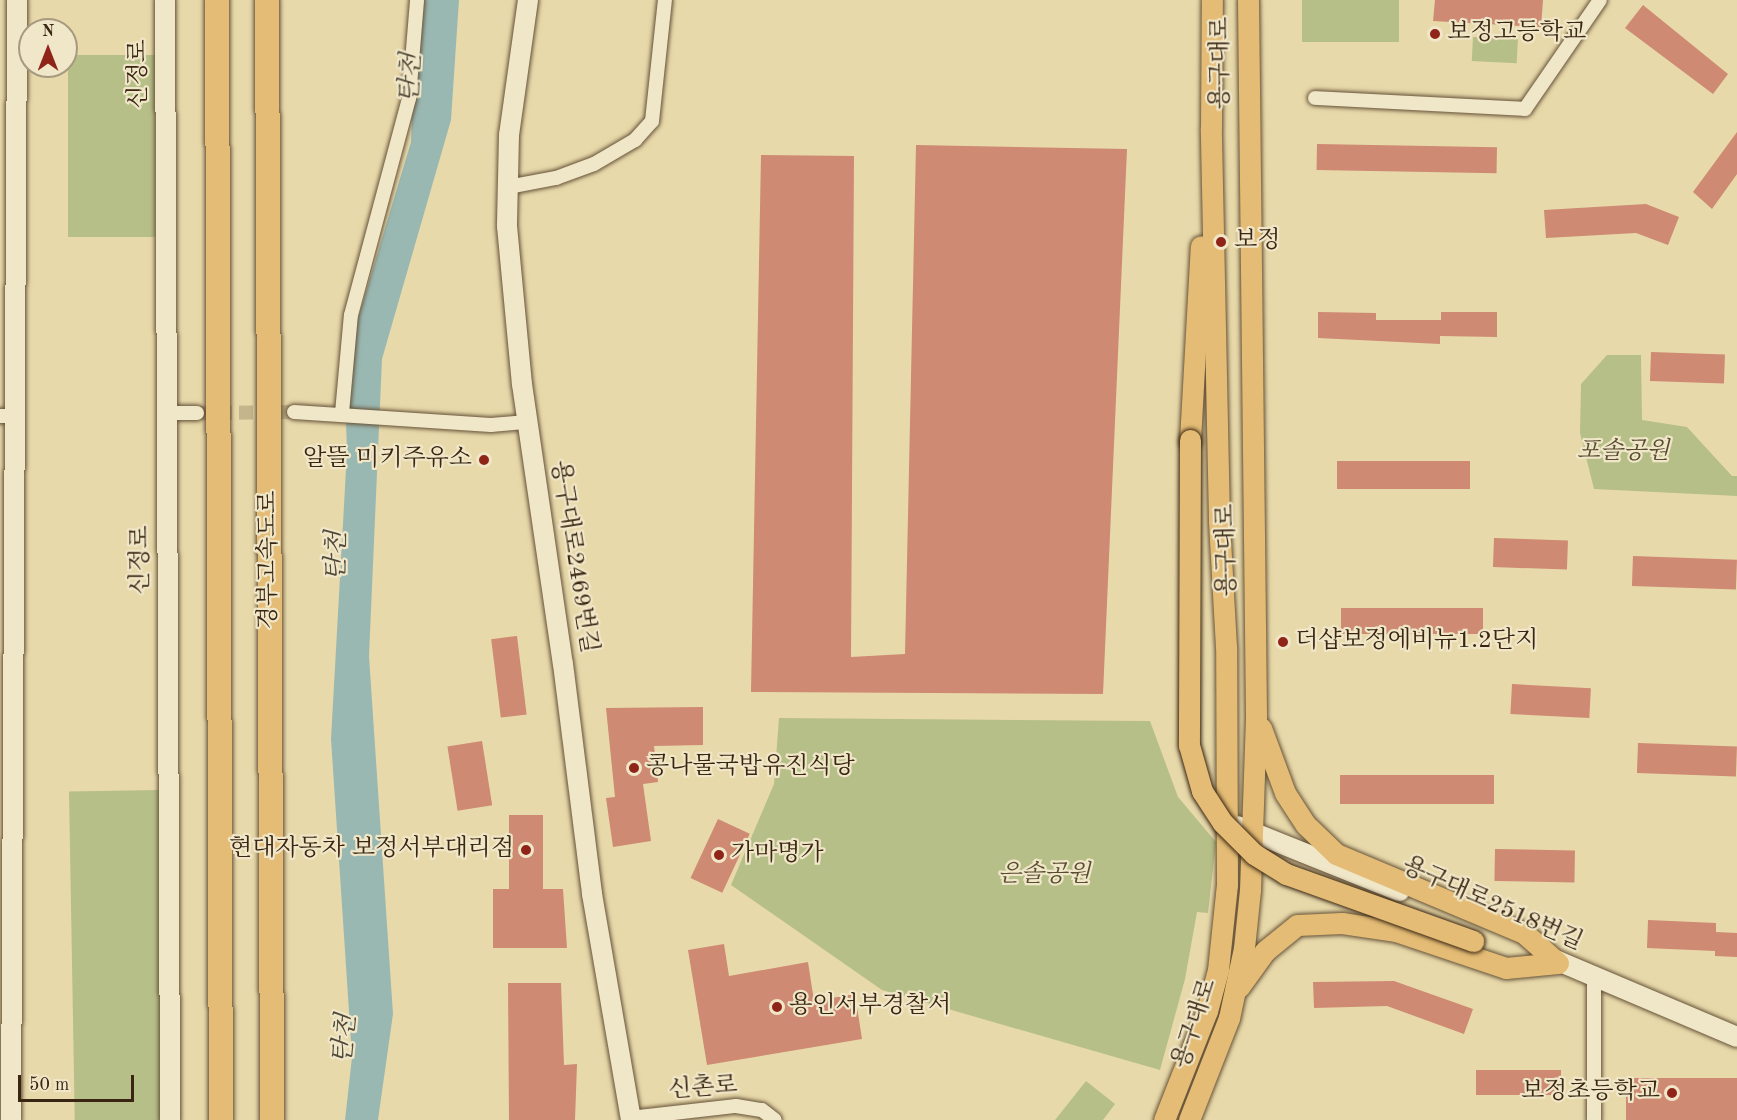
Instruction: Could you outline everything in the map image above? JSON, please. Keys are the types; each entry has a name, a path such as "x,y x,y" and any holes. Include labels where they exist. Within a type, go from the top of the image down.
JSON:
{"highway":[{"path":"217,0 221,1120"},
{"name":"경부고속도로","path":"267,0 272,1120"}],"main road":[{"name":"용구대로","path":"1164,1120 1207,1011 1224,919 1226,646 1219,520 1211,128 1212,0"},
{"name":"용구대로","path":"1189,1120 1229,1018 1250,891 1256,716 1248,0"},
{"path":"1211,128 1190,440 1189,734 1202,791 1223,823 1254,854 1286,874 1516,957 1558,963"},
{"path":"1226,646 1244,676 1246,760 1251,763 1256,759"},
{"path":"1256,716 1285,793 1306,825 1335,854 1524,933 1558,963"},
{"path":"1224,919 1235,911 1240,919 1227,998 1229,1018"},
{"path":"1235,992 1265,951 1297,925 1342,923 1396,931 1506,968 1558,963"}],"street":[{"path":"11,1120 8,416 17,0"},
{"name":"신정로","path":"165,0 170,1120"},
{"path":"347,414 351,315 409,98 417,0"},
{"name":"용구대로2469번길","path":"528,0 510,135 507,226 527,422 565,675 591,894 631,1119"},
{"path":"508,187 556,178 594,164 635,140 652,120 665,0"},
{"path":"1315,98 1525,109 1600,0"},
{"path":"294,412 437,419 491,425 527,422"},
{"path":"167,413 197,413"},
{"name":"용구대로2518번길","path":"1226,821 1511,937 1558,963 1737,1037"},
{"path":"1594,977 1594,1120"},
{"name":"신촌로","path":"631,1119 736,1106 762,1110 775,1120"}],"green space":[{"path":"1302,0 1399,0 1399,42 1302,42"},
{"path":"1473,37 1518,39 1517,63 1472,61"},
{"path":"78,55 155,55 155,237 68,237 68,78 78,78"},
{"name":"포솔공원","path":"1607,355 1641,355 1642,420 1687,427 1732,476 1737,476 1737,496 1594,489 1580,433 1581,384"},
{"name":"은솔공원","path":"779,718 1150,721 1178,797 1216,842 1208,913 1197,912 1185,979 1160,1070 882,990 731,885 774,784"},
{"path":"159,790 165,1120 75,1120 69,792"},
{"path":"1086,1081 1115,1104 1103,1120 1055,1120"}],"water":[{"name":"탄천","path":"416,0 459,0 451,120 382,359 369,656 393,1014 378,1120 345,1120 352,1057 331,739 347,451 344,365 411,142"}],"building":[{"path":"1435,0 1543,0 1541,27 1433,21"},
{"path":"1643,5 1728,74 1713,94 1625,28"},
{"path":"1737,132 1737,174 1712,209 1693,192"},
{"path":"1317,144 1497,147 1497,173 1317,170"},
{"path":"916,145 1127,149 1103,694 751,692 761,155 854,156 851,657 905,654"},
{"path":"1646,204 1679,217 1668,245 1636,233 1546,238 1544,210"},
{"path":"1318,312 1376,313 1376,320 1441,320 1441,312 1497,312 1497,337 1440,336 1440,344 1318,338"},
{"path":"1651,352 1725,355 1724,384 1650,381"},
{"path":"1337,461 1470,461 1470,489 1337,489"},
{"path":"1494,538 1568,541 1567,570 1493,567"},
{"path":"1633,556 1737,560 1736,590 1632,586"},
{"path":"1341,608 1483,608 1483,634 1341,634"},
{"path":"517,636 527,714 501,718 491,639"},
{"path":"1512,684 1591,688 1589,718 1510,714"},
{"path":"703,707 703,745 654,746 658,782 643,784 651,841 613,847 606,798 615,797 606,708"},
{"path":"482,741 492,805 458,811 447,746"},
{"path":"1638,743 1737,746 1736,776 1637,773"},
{"path":"1340,775 1494,775 1494,804 1340,804"},
{"path":"509,815 543,815 543,889 563,889 567,948 493,948 493,889 509,889"},
{"name":"가마명가","path":"718,819 750,834 722,893 691,878"},
{"path":"1495,849 1575,850 1574,882 1494,881"},
{"path":"1648,920 1716,923 1716,932 1737,933 1737,957 1715,956 1715,951 1647,948"},
{"name":"용인서부경찰서","path":"724,944 729,976 808,962 814,1001 855,994 862,1039 707,1065 688,950"},
{"path":"1394,981 1473,1009 1464,1034 1387,1006 1314,1008 1313,982"},
{"path":"508,983 561,983 564,1065 577,1064 575,1120 509,1120"},
{"path":"1476,1070 1561,1070 1561,1095 1476,1095"},
{"path":"1626,1078 1737,1078 1737,1120 1626,1120"}],"tunnel":[{"path":"197,413 294,412"}],"place":[{"name":"보정고등학교","path":"1435,34"},
{"name":"보정","path":"1221,242"},
{"name":"알뜰 미키주유소","path":"484,460"},
{"name":"더샵보정에비뉴1.2단지","path":"1283,642"},
{"name":"콩나물국밥유진식당","path":"634,768"},
{"name":"현대자동차 보정서부대리점","path":"526,850"},
{"name":"가마명가","path":"719,855"},
{"name":"용인서부경찰서","path":"777,1007"},
{"name":"보정초등학교","path":"1672,1093"}]}
